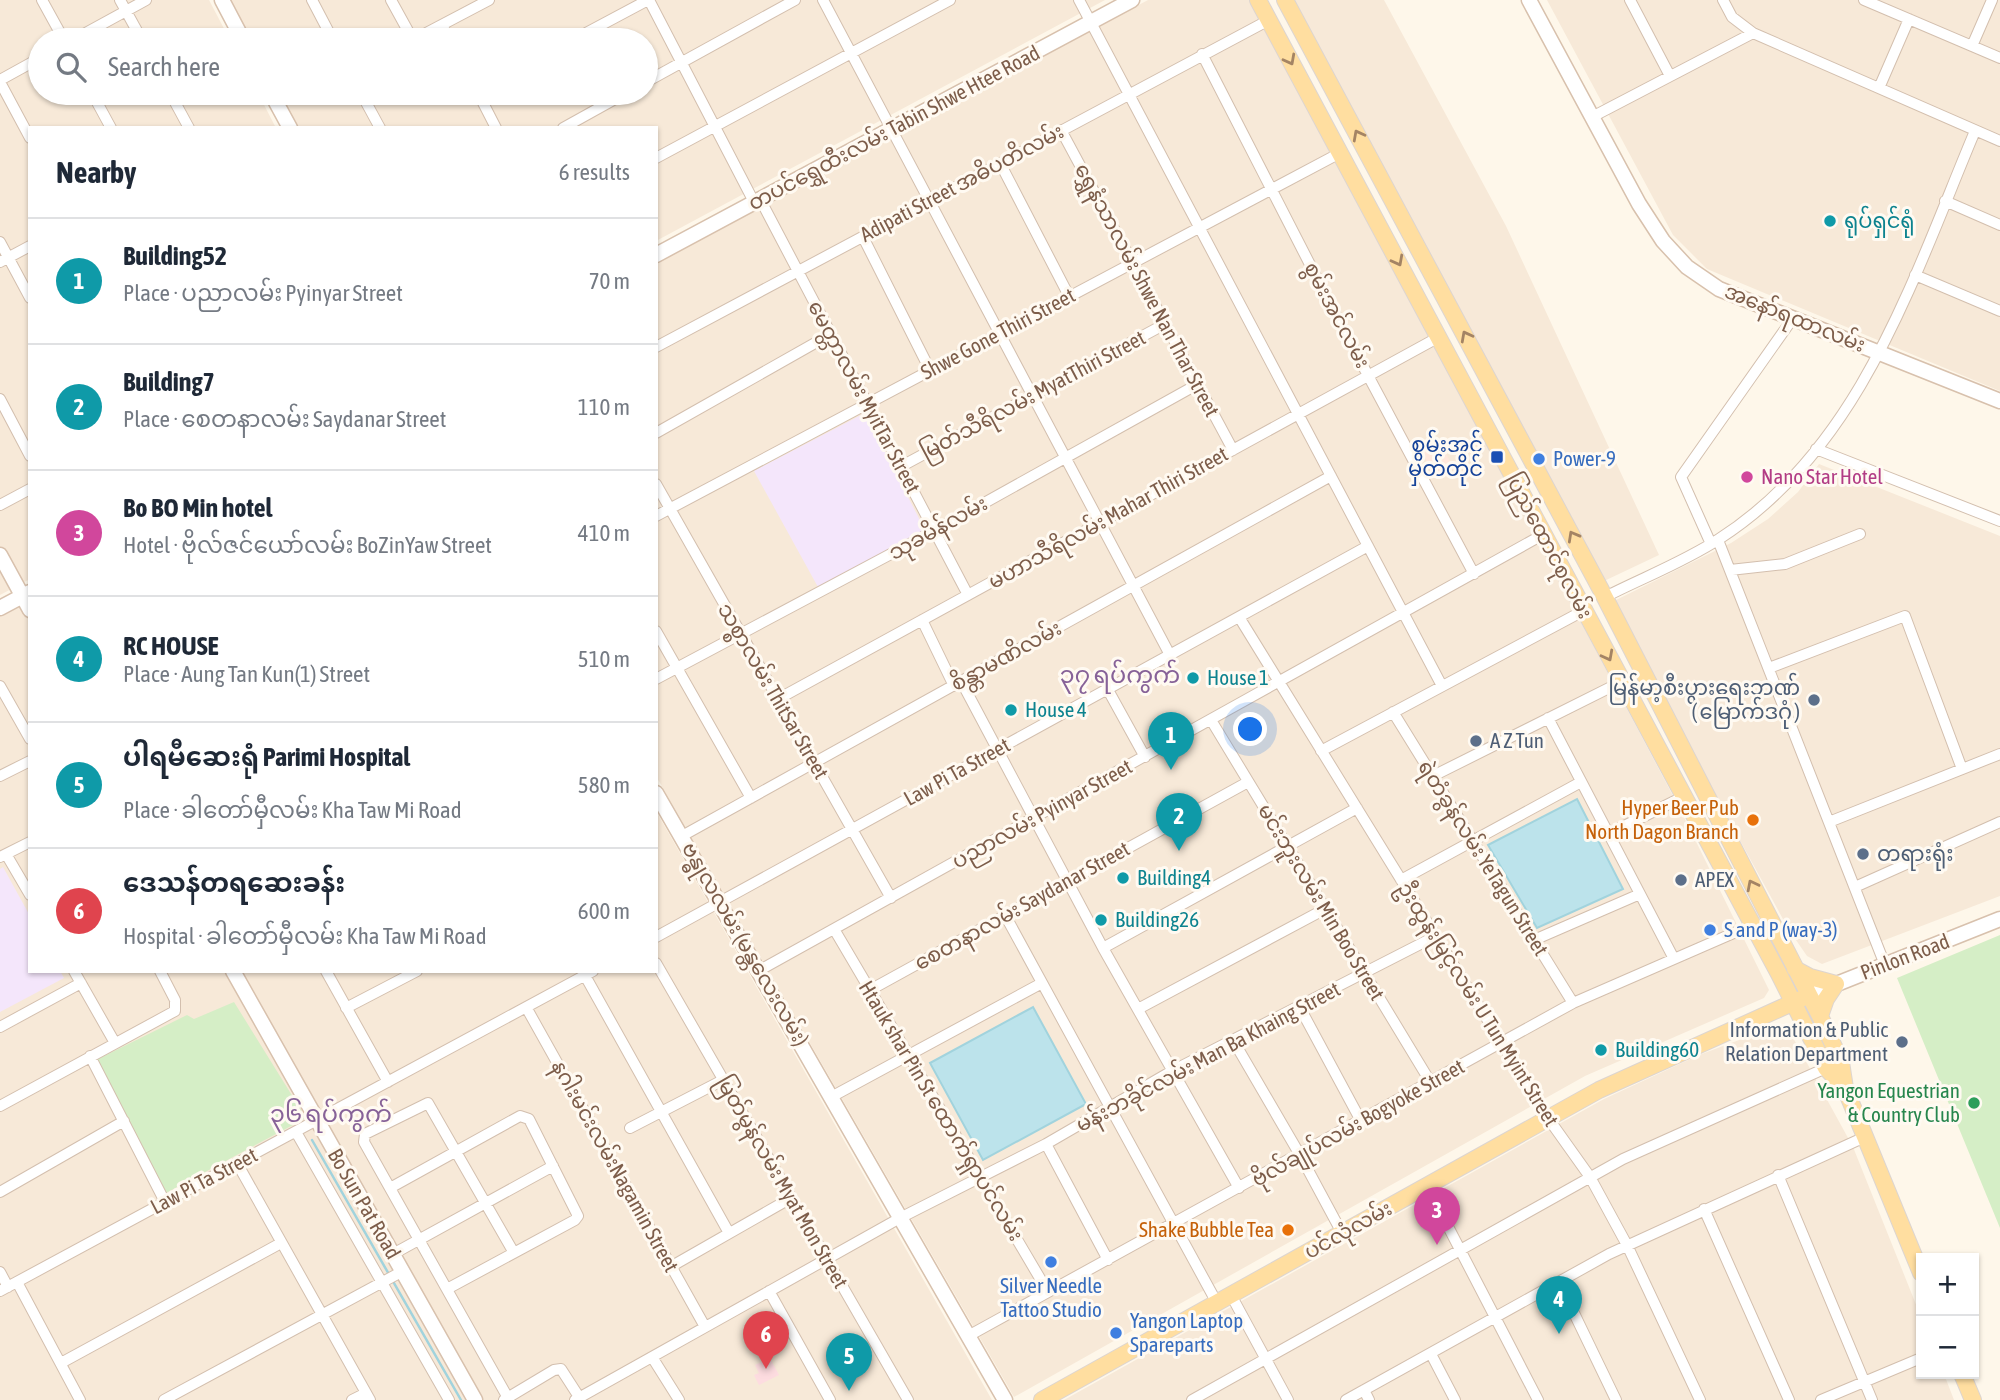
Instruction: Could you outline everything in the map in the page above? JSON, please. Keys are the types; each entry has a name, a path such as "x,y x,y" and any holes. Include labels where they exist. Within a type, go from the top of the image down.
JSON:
{"main road":[{"name":"ပြည်ထောင်စုလမ်း","path":"1258,0 1752,925 1786,971 1810,996 1841,1062 1844,1088"},
{"name":"ပြည်ထောင်စုလမ်း","path":"1284,0 1605,597 1786,971 1793,1002 1826,1068 1844,1088 1867,1136 1916,1260"},
{"path":"1532,512 1553,500"},
{"path":"1804,1023 1789,1016 1766,1014 1777,996 1786,971 1836,984 1826,999 1820,1016"},
{"name":"ပင်လုံလမ်း","path":"1042,1400 1599,1090 1810,996"},
{"path":"1964,1379 1973,1400"}],"street":[{"path":"43,0 58,28"},
{"path":"120,0 135,28"},
{"path":"95,28 146,0"},
{"path":"222,0 237,28"},
{"path":"312,0 327,28"},
{"path":"391,0 406,28"},
{"path":"436,28 473,3 489,0"},
{"path":"596,28 649,0"},
{"name":"မေတ္တာလမ်း MyitTar Street","path":"649,0 798,271 968,595"},
{"path":"658,75 795,0"},
{"path":"822,0 1170,655"},
{"path":"658,157 950,0"},
{"path":"1079,0 1442,686"},
{"name":"တပင်ရွှေထီးလမ်း Tabin Shwe Htee Road","path":"658,254 1132,0"},
{"name":"အနော်ရထာလမ်း","path":"1529,0 1639,204 1663,241 1687,267 1719,289 2000,401"},
{"path":"1629,0 1670,76"},
{"path":"1723,0 1732,17 1753,33 2000,141"},
{"path":"1864,0 2000,58"},
{"path":"1972,46 1992,0"},
{"path":"1878,88 1909,19"},
{"name":"Adipati Street အဓိပတိလမ်း","path":"658,346 1269,20"},
{"path":"1592,117 1753,33"},
{"name":"စွမ်းအင်လမ်း","path":"1202,54 1368,376 1475,574"},
{"path":"28,65 0,81 28,134"},
{"path":"99,105 110,126"},
{"path":"176,105 187,126"},
{"path":"278,105 289,126"},
{"path":"368,105 379,126"},
{"path":"484,105 495,126"},
{"path":"567,126 604,105"},
{"name":"ရွှေနံသာလမ်း Shwe Nan Thar Street","path":"1061,130 1233,450"},
{"path":"1605,597 1714,542 1759,509 1816,449 1882,353 1975,131"},
{"name":"Shwe Gone Thiri Street","path":"658,515 1340,153"},
{"path":"1350,171 1371,160"},
{"path":"1000,163 1069,296"},
{"path":"1945,201 2000,225"},
{"path":"863,237 930,370"},
{"path":"0,242 4,259 28,295"},
{"path":"4,259 28,247"},
{"path":"1915,275 2000,311"},
{"path":"1793,318 1681,477 1730,570 1885,964"},
{"name":"မြတ်သီရိလမ်း MyatThiri Street","path":"900,467 1166,324"},
{"path":"658,432 831,334"},
{"name":"မဟာသီရိလမ်း Mahar Thiri Street","path":"778,699 1439,337"},
{"name":"သုခမိန်လမ်း","path":"658,678 742,635 1198,384"},
{"path":"0,399 28,452"},
{"path":"1816,449 2000,521"},
{"name":"စိန္တာမဏိလမ်း","path":"682,836 1331,476"},
{"name":"သစ္စာလမ်း ThitSar Street","path":"658,488 891,898"},
{"path":"0,505 28,490"},
{"name":"ပညာလမ်း Pyinyar Street","path":"760,970 1544,534"},
{"path":"1730,570 1785,564 1860,534"},
{"name":"Law Pi Ta Street","path":"658,936 1368,547"},
{"path":"0,555 26,594 0,608"},
{"path":"1321,751 1583,611"},
{"path":"1769,668 1905,616 1962,769"},
{"name":"ဦးထွန်းမြင့်လမ်း U Tun Myint Street","path":"1239,617 1548,1118 1590,1177 1627,1245 1700,1400"},
{"path":"922,620 1239,1188"},
{"path":"658,635 751,798"},
{"path":"1433,775 1621,681"},
{"path":"0,686 3,699 28,735"},
{"path":"1108,690 1145,757"},
{"name":"ရဲတံခွန်လမ်း YeTagun Street","path":"1393,712 1573,1003"},
{"path":"1548,718 1673,957"},
{"name":"မင်းဘူးလမ်း Min Boo Street","path":"1211,720 1431,1083"},
{"path":"1829,822 2000,754"},
{"path":"0,776 28,762"},
{"name":"စေတနာလမ်း Saydanar Street","path":"870,990 1248,782"},
{"path":"1401,880 1581,782"},
{"name":"ဗန္ဓုလလမ်း (မန္တလေးလမ်း)","path":"658,796 833,1096 1005,1400"},
{"path":"1608,834 1683,797"},
{"path":"1103,948 1357,808"},
{"path":"1854,887 2000,822"},
{"path":"28,843 3,856 28,892"},
{"path":"1534,940 1640,894"},
{"path":"1138,1009 1325,909"},
{"path":"1005,915 1174,1224 1266,1360 1288,1400"},
{"name":"Pinlon Road","path":"1810,996 2000,919"},
{"name":"ဗိုလ်ချုပ်လမ်း Bogyoke Street","path":"970,1335 1573,1003 1673,957 1752,925"},
{"name":"Htauk shar Pin St ထောက်ရှာပင်လမ်း","path":"834,929 1048,1292"},
{"name":"မန်းဘခိုင်လမ်း Man Ba Khaing Street","path":"826,1258 1046,1144 1172,1071 1436,936"},
{"name":"မြတ်မွန်လမ်း Myat Mon Street","path":"658,966 908,1400"},
{"path":"75,973 115,1043"},
{"path":"0,1106 175,1011 177,1006 161,973"},
{"name":"Bo Sun Pat Road","path":"234,973 475,1400"},
{"path":"327,973 388,1082"},
{"path":"346,1008 413,973"},
{"path":"587,973 729,1233"},
{"name":"Law Pi Ta Street","path":"8,1287 587,973"},
{"path":"0,1027 81,983"},
{"path":"833,1096 1042,983"},
{"path":"1299,1006 1361,1121"},
{"name":"နဂါးမင်းလမ်းNagamin Street","path":"526,1007 704,1325"},
{"path":"1233,1040 1300,1154 1342,1233"},
{"path":"90,1056 165,1202"},
{"path":"1192,1400 1590,1177 1682,1130 1826,1068"},
{"path":"630,1128 723,1080"},
{"path":"514,1253 428,1103 365,1134 364,1142 506,1399 554,1370 561,1369 579,1399 704,1325 826,1258"},
{"path":"390,1188 526,1115 578,1216 447,1289"},
{"path":"0,1192 124,1122"},
{"path":"296,1132 449,1400"},
{"path":"1346,1400 1367,1395 1430,1354 1627,1245 1867,1136"},
{"path":"1046,1144 1108,1260"},
{"path":"237,1163 368,1396 352,1400"},
{"path":"393,1254 485,1201 553,1166"},
{"path":"1778,1175 1872,1400"},
{"path":"1427,1186 1538,1400"},
{"path":"672,1266 791,1198"},
{"path":"1704,1209 1789,1400"},
{"path":"61,1363 281,1243"},
{"path":"165,1400 403,1271"},
{"path":"0,1272 61,1363 80,1400"},
{"path":"1559,1282 1616,1400"},
{"path":"769,1291 830,1400"},
{"path":"1430,1354 1455,1400"},
{"path":"652,1357 679,1400"},
{"path":"1821,1400 1916,1361"}],"shaded area":[{"path":"0,0 209,0 224,28 28,28 28,105 264,105 275,126 28,126 28,580 0,595"},
{"path":"229,0 1105,0 658,240 658,126 296,126 285,105 658,105 658,28 244,28"},
{"path":"1148,0 1251,0 1680,809 1769,990 1764,998 1585,1076 1014,1397 658,779 658,261"},
{"path":"1292,0 1384,0 1506,226 1659,555 1602,582"},
{"path":"1547,0 2000,0 2000,391 1707,269 1673,235"},
{"path":"865,413 925,530 818,587 754,471"},
{"path":"1439,440 1452,465 1435,478 1419,446"},
{"path":"1819,464 2000,536 2000,896 1822,964 1807,956 1789,930 1610,603 1731,543 1768,519 1798,492"},
{"path":"28,600 28,973 658,973 658,815 992,1400 0,1400 0,615"},
{"path":"3,867 28,912 28,973 61,973 64,978 0,1012 0,869"},
{"path":"1785,1023 1853,1147 1916,1304 1916,1379 1946,1379 1954,1400 1064,1400 1604,1099 1699,1055"},
{"path":"770,1358 779,1375 759,1385 754,1375 759,1373 755,1365"}],"green space":[{"name":"Yangon Equestrian & Country Club","path":"2000,935 2000,1228 1897,978"},
{"path":"234,1002 306,1118 166,1193 96,1060 187,1015 194,1019"}],"water":[{"path":"1577,799 1623,889 1537,928 1488,845"},
{"path":"1033,1007 1086,1104 983,1160 930,1063"}],"waterway":[{"path":"312,1140 461,1400"}],"place":[{"name":"ရုပ်ရှင်ရုံ","path":"1830,221"},
{"name":"စွမ်းအင် မှတ်တိုင်","path":"1497,457"},
{"name":"Power-9","path":"1539,459"},
{"name":"Nano Star Hotel","path":"1747,477"},
{"name":"House 1","path":"1193,678"},
{"name":"မြန်မာ့စီးပွားရေးဘဏ် ( မြောက်ဒဂုံ )","path":"1814,700"},
{"name":"House 4","path":"1011,710"},
{"name":"A Z Tun","path":"1476,741"},
{"name":"Building52","path":"1171,770"},
{"name":"Hyper Beer Pub North Dagon Branch","path":"1753,820"},
{"name":"Building7","path":"1179,851"},
{"name":"တရားရုံး","path":"1863,854"},
{"name":"Building4","path":"1123,878"},
{"name":"APEX","path":"1681,880"},
{"name":"Building26","path":"1101,920"},
{"name":"S and P (way-3)","path":"1710,930"},
{"name":"Information & Public Relation Department","path":"1902,1042"},
{"name":"Building60","path":"1601,1050"},
{"name":"Yangon Equestrian & Country Club","path":"1974,1103"},
{"name":"Shake Bubble Tea","path":"1288,1230"},
{"name":"Bo BO Min hotel","path":"1437,1245"},
{"name":"Silver Needle Tattoo Studio","path":"1051,1262"},
{"name":"Yangon Laptop Spareparts","path":"1116,1333"},
{"name":"RC HOUSE","path":"1559,1334"},
{"name":"ဒေသန်တရဆေးခန်း","path":"766,1369"},
{"name":"ပါရမီဆေးရုံ Parimi Hospital","path":"849,1391"}],"district":[{"name":"၃၇ ရပ်ကွက်","path":"1120,675"},
{"name":"၃၆ ရပ်ကွက်","path":"331,1114"}]}
